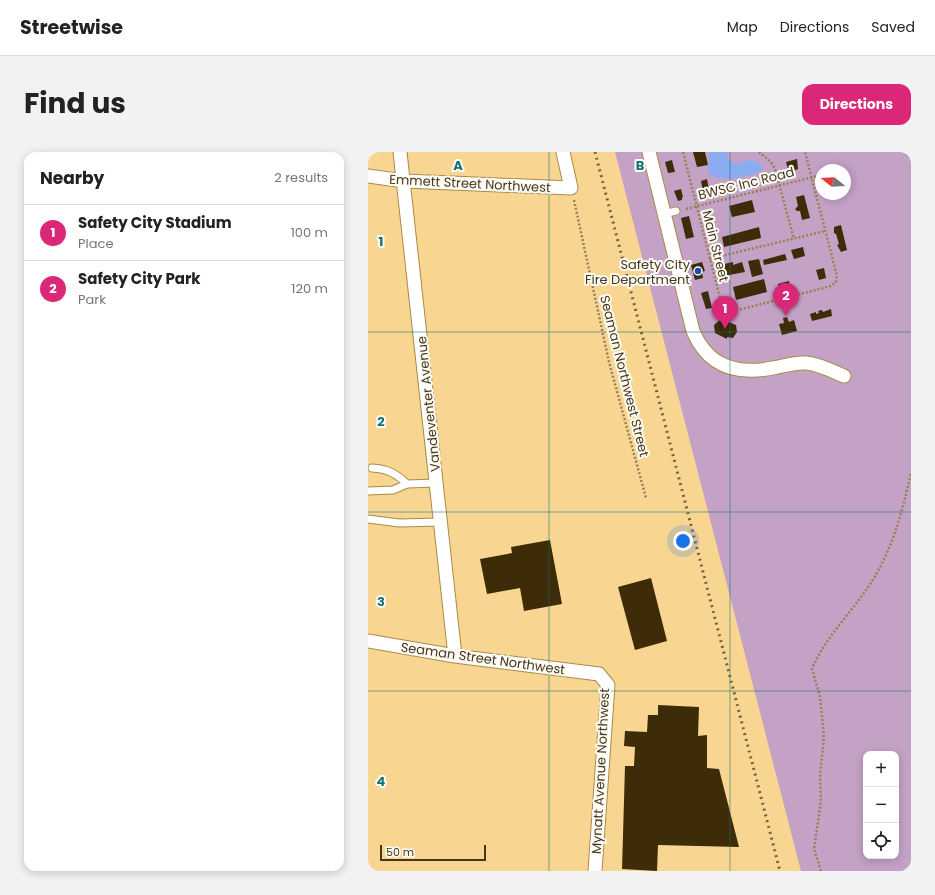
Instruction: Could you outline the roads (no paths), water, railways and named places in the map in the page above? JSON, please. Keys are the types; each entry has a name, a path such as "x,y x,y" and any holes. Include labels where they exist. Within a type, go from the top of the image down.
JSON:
{"street":[{"name":"Vandeventer Avenue","path":"400,152 455,656"},
{"name":"Emmett Street Northwest","path":"368,176 404,181 571,188 563,152"},
{"path":"648,152 670,213 693,331 697,342 711,358 727,367 750,371 805,362 815,364 844,376"},
{"name":"Seaman Street Northwest","path":"368,642 455,656 599,674"},
{"name":"Mynatt Avenue Northwest","path":"595,871 608,685 599,674"}],"lane":[{"path":"372,468 394,472 407,484"},
{"path":"368,491 392,490 407,484 436,483"},
{"path":"368,519 399,522 440,522"}],"water":[{"path":"709,152 727,152 728,159 736,164 750,160 763,167 759,172 746,176 716,178 711,175 708,169 707,165 709,164"}],"waterway":[{"path":"905,152 911,157"}],"railway":[{"path":"595,152 780,871"}],"place":[{"name":"Safety City Fire Department","path":"698,271"},
{"name":"Safety City Park","path":"786,316"},
{"name":"Safety City Stadium","path":"725,329"}]}
